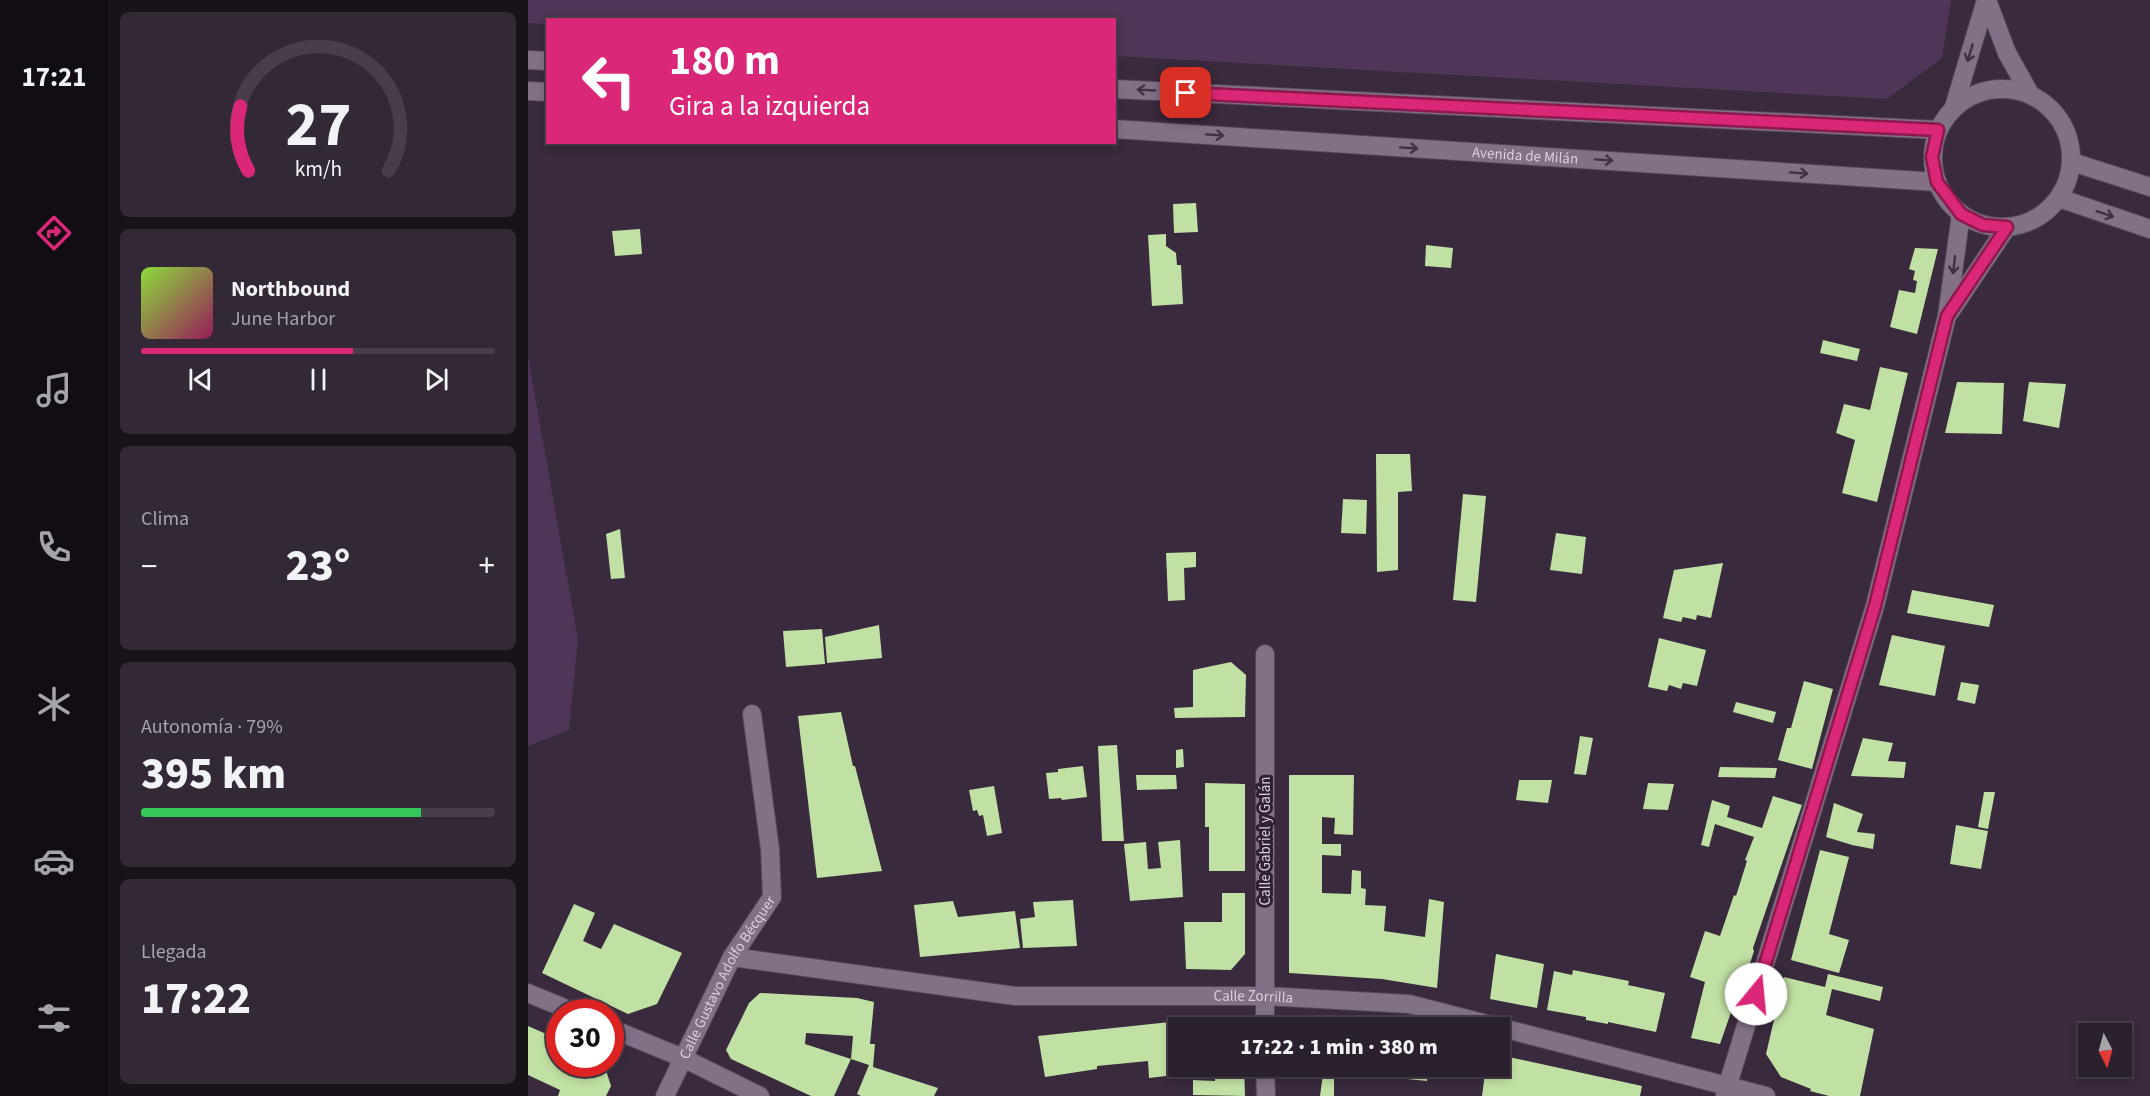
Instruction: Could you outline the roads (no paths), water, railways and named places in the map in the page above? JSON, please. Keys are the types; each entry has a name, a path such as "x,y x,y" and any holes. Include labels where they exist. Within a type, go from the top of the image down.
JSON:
{"street":[{"path":"1987,0 2007,53 2030,94 2058,115 2070,140 2072,162 2059,198 2038,218 2007,227 1983,225 1961,214 1937,182 1932,157 1938,130 1954,107 1987,0"},
{"path":"528,60 546,61"},
{"path":"1954,107 1992,88 2030,94"},
{"path":"1116,89 1938,130"},
{"path":"528,91 546,92"},
{"name":"Avenida de Milán","path":"1116,129 1937,182"},
{"path":"2072,162 2150,188"},
{"path":"2059,198 2150,229"},
{"path":"1727,1091 1875,606 1947,316 1961,214"},
{"path":"1947,316 2007,227"},
{"name":"Calle Gabriel y Galán","path":"1265,654 1265,1017"},
{"name":"Calle Gustavo Adolfo Bécquer","path":"664,1096 732,957 772,897 771,849 752,714"},
{"name":"Calle Zorrilla","path":"732,957 1015,996 1264,996 1408,1004 1727,1091 1766,1096"},
{"path":"528,993 546,1000"},
{"path":"624,1034 683,1058 760,1096"},
{"path":"1265,1077 1266,1096"}]}
